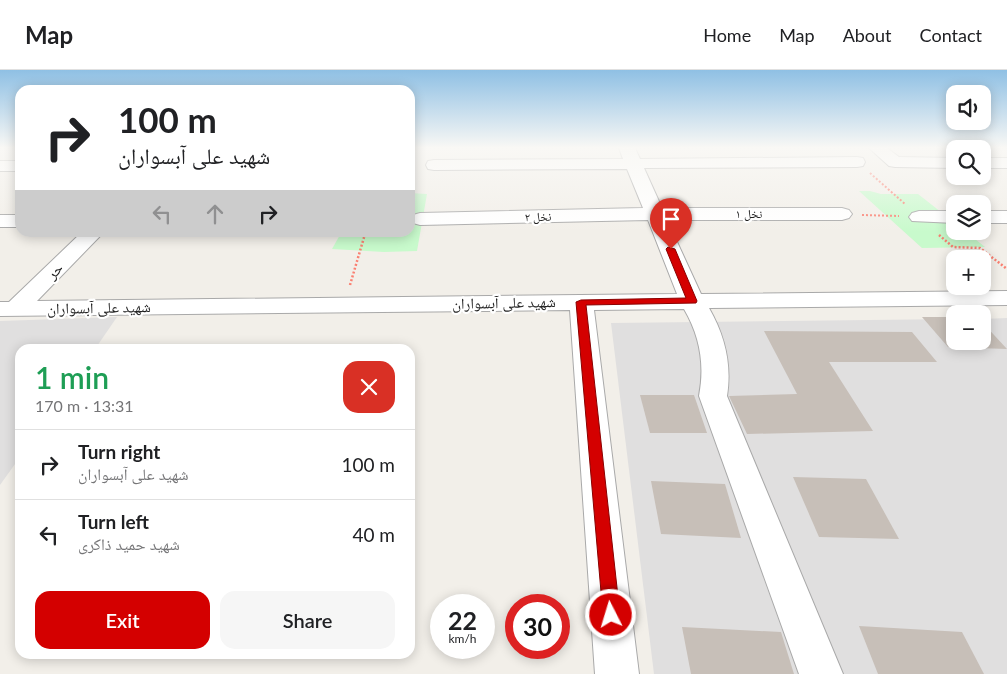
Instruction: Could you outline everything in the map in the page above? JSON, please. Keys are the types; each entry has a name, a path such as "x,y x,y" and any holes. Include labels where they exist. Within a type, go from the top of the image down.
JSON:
{"street":[{"path":"639,176 692,301 702,318 713,344 717,378 713,396 821,674"},
{"name":"نخل ۱","path":"656,214 842,214"},
{"name":"نخل ۲","path":"420,219 656,214"},
{"path":"919,217 946,217"},
{"path":"991,217 1007,217"},
{"path":"0,221 15,221"},
{"name":"حر","path":"8,309 88,237"},
{"name":"شهید علی آبسواران","path":"8,309 1007,298"},
{"path":"581,302 617,674"}],"path":[{"path":"842,214 919,217"},
{"path":"344,305 364,237"}],"shaded area":[{"path":"117,317 98,344 15,344 15,464 0,485 0,321"},
{"path":"1007,318 1007,674 654,674 611,323 946,319 946,350 991,350 991,319"}],"green space":[{"path":"859,191 881,194 918,194 946,216 946,240 976,240 985,247 922,248"},
{"path":"415,193 427,194 417,251 384,252 332,249 339,237 415,237"}],"building":[{"path":"922,317 946,317 946,345"},
{"path":"764,331 912,332 937,362 829,362 873,431 747,434 729,396 797,394"},
{"path":"991,332 1007,349 991,348"},
{"path":"640,395 694,395 707,433 650,433"},
{"path":"793,477 866,479 899,539 819,537"},
{"path":"651,481 725,484 741,538 661,534"},
{"path":"859,626 962,632 984,674 878,674"},
{"path":"682,627 781,632 794,674 691,674"}],"route":[{"path":"611,615 581,302 692,301 671,249"}]}
